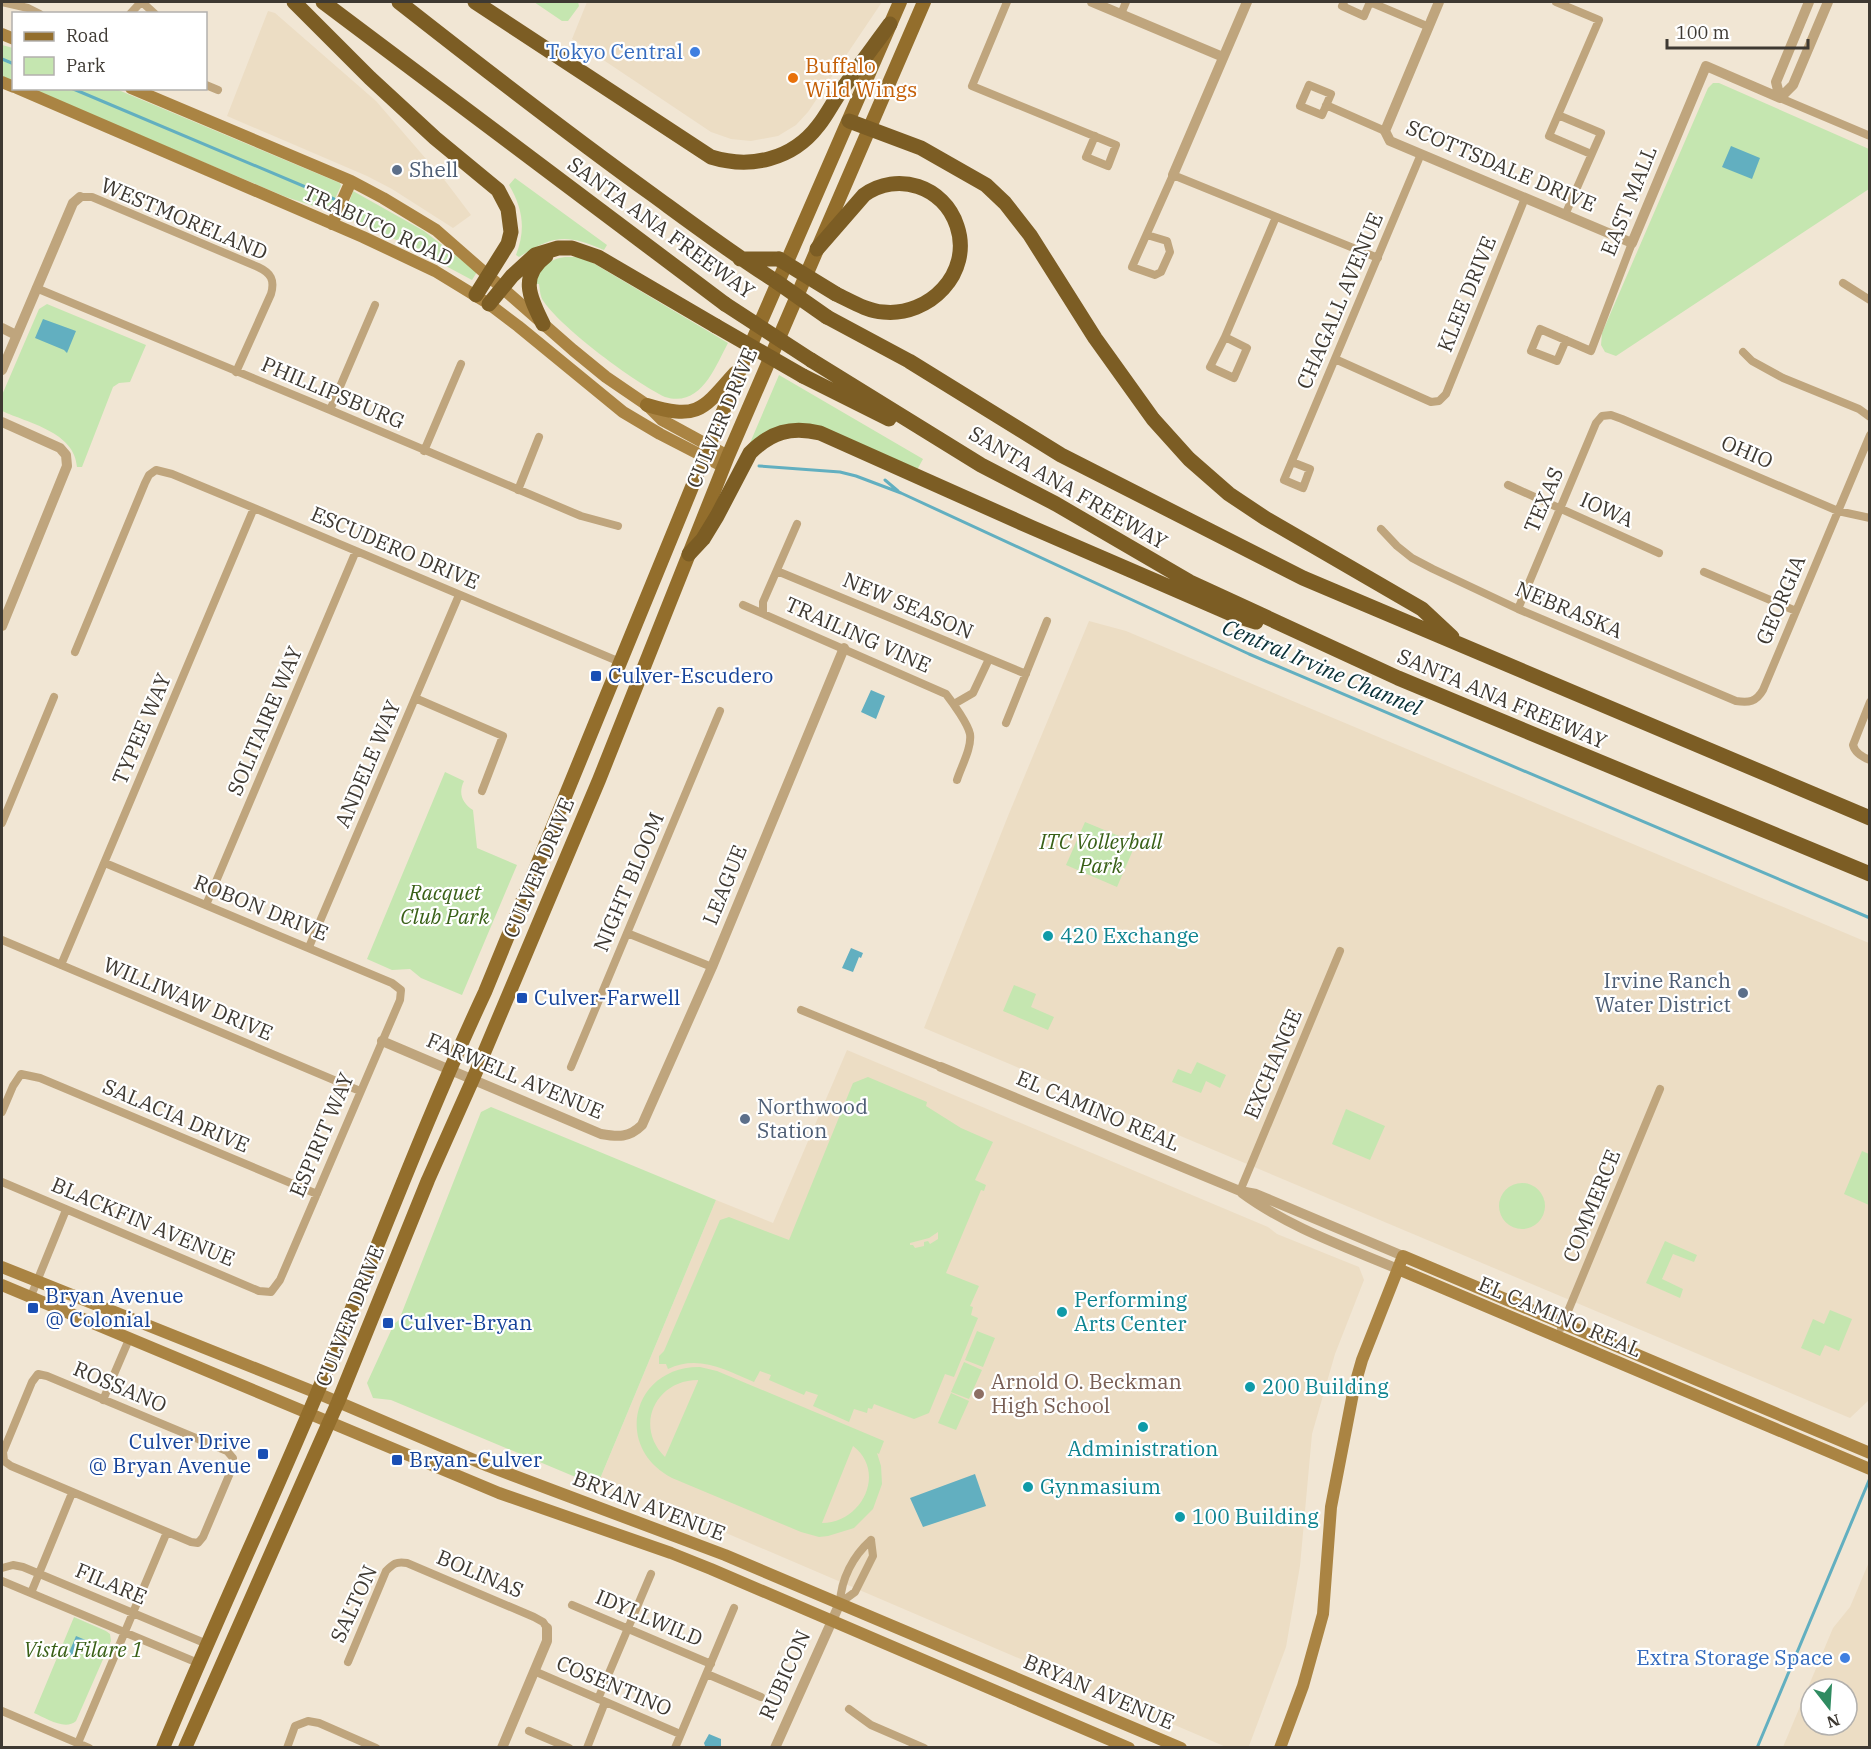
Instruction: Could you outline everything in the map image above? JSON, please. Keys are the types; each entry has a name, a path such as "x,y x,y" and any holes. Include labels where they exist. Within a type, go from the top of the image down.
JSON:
{"highway":[{"path":"294,2 370,78 435,138 498,190 508,209 511,232 508,244 476,295"},
{"name":"SANTA ANA FREEWAY","path":"323,2 725,304 981,465 1056,504 1190,582 1317,641 1409,683 1869,874"},
{"name":"SANTA ANA FREEWAY","path":"399,2 493,76 745,260 826,316 909,361 1061,455 1303,578 1869,818"},
{"path":"475,2 711,157 727,162 743,163 775,158 804,142 818,126 839,93 890,24"},
{"path":"849,121 921,148 986,185 1005,203 1030,234 1095,338 1153,419 1189,459 1229,494 1265,518 1422,609 1461,646"},
{"path":"745,260 778,259 836,294 881,312 897,313 912,310 928,302 943,289 958,263 960,249 957,226 948,209 923,188 907,183 887,184 864,195 817,249"},
{"path":"543,324 530,295 530,274 536,264 558,248"},
{"path":"489,304 502,286 535,255 558,248 572,248 598,257 803,376 981,465"},
{"path":"688,554 703,539 750,453 760,443 787,430 808,430 830,437 1234,615 1317,641"}],"main road":[{"name":"CULVER DRIVE","path":"163,1748 198,1663 309,1413 449,1069 485,992 742,365 900,2"},
{"name":"CULVER DRIVE","path":"185,1748 338,1402 428,1180 599,780 726,462 924,2"},
{"name":"TRABUCO ROAD","path":"20,90 399,252 489,304 615,406 660,434 726,462"},
{"name":"TRABUCO ROAD","path":"136,90 351,181 436,230 606,377 647,405 662,420 706,452"},
{"path":"333,224 351,181"},
{"path":"647,405 673,412 691,412 699,409 711,400 742,365"},
{"path":"1280,1748 1303,1686 1323,1614 1331,1507 1354,1388 1362,1359 1403,1256"},
{"name":"EL CAMINO REAL","path":"1403,1256 1865,1451"},
{"name":"BRYAN AVENUE","path":"5,1268 317,1393 488,1466 643,1522 1180,1748"},
{"name":"EL CAMINO REAL","path":"1398,1269 1869,1469"},
{"name":"BRYAN AVENUE","path":"2,1285 499,1493 671,1553 1129,1748"}],"street":[{"path":"2,2 36,12"},
{"path":"141,2 153,12"},
{"path":"1007,2 972,86 1095,136"},
{"path":"1092,2 1223,57"},
{"path":"1121,14 1126,2"},
{"path":"1147,235 1167,241 1170,252 1161,272 1155,275 1132,267 1247,2"},
{"path":"1344,2 1342,6 1364,16 1370,2 1429,27"},
{"path":"1385,131 1439,2"},
{"path":"1556,2 1599,20 1548,136 1592,154"},
{"path":"1780,98 1776,82 1809,2"},
{"path":"1780,98 1793,85 1828,2"},
{"name":"EAST MALL","path":"1566,340 1591,351 1632,243 1706,66 1780,98"},
{"path":"207,84 218,90"},
{"path":"1780,98 1869,136"},
{"name":"SCOTTSDALE DRIVE","path":"1326,105 1385,131 1390,141 1632,243"},
{"path":"1558,115 1601,133 1565,215"},
{"name":"CHAGALL AVENUE","path":"1292,462 1422,154"},
{"path":"1173,175 1378,258"},
{"path":"2,370 5,353 16,335 73,203 80,197"},
{"name":"WESTMORELAND","path":"80,197 92,197 258,267 272,277 274,285 271,294 236,372"},
{"name":"KLEE DRIVE","path":"1335,359 1431,402 1439,401 1446,394 1524,198"},
{"path":"1225,338 1247,348 1234,378 1210,368 1276,217"},
{"path":"1843,283 1869,300"},
{"name":"PHILLIPSBURG","path":"36,288 581,516 618,526"},
{"path":"330,410 375,305"},
{"path":"2,328 16,335"},
{"path":"1743,352 1752,361 1774,374 1859,409 1869,417"},
{"path":"424,451 461,364"},
{"name":"TEXAS","path":"1518,609 1596,423 1602,416 1611,415"},
{"name":"OHIO","path":"1611,415 1838,511 1869,518"},
{"path":"2,422 60,448 66,455 67,466 65,476 2,626"},
{"name":"GEORGIA","path":"1754,701 1763,690 1869,435"},
{"path":"518,490 539,437"},
{"name":"ESCUDERO DRIVE","path":"75,652 145,483 149,475 156,470 172,474 620,662"},
{"name":"IOWA","path":"1508,485 1659,553"},
{"name":"TYPEE WAY","path":"61,964 254,508"},
{"path":"763,614 763,602 798,524"},
{"name":"NEBRASKA","path":"1381,529 1412,558 1518,609 1736,701 1748,703 1754,701"},
{"name":"SOLITAIRE WAY","path":"206,905 356,551"},
{"name":"NEW SEASON","path":"777,571 1026,674"},
{"path":"1704,572 1796,611"},
{"name":"ANDELE WAY","path":"309,947 459,594"},
{"name":"TRAILING VINE","path":"743,605 946,694 970,734 968,748 957,780"},
{"path":"1006,723 1047,621"},
{"name":"LEAGUE","path":"634,1133 642,1125 712,967 844,648"},
{"path":"954,705 973,693 989,659"},
{"path":"2,823 54,697"},
{"path":"415,698 503,736 482,791"},
{"path":"1869,702 1855,739 1855,750 1869,760"},
{"name":"NIGHT BLOOM","path":"571,1067 720,711"},
{"name":"ROBON DRIVE","path":"105,863 309,947 392,983 401,990"},
{"path":"627,933 712,967"},
{"name":"WILLIWAW DRIVE","path":"2,940 360,1091"},
{"name":"EXCHANGE","path":"1240,1191 1340,951"},
{"name":"ESPIRIT WAY","path":"271,1292 280,1280 400,1000 401,990"},
{"path":"801,1011 941,1067"},
{"name":"FARWELL AVENUE","path":"382,1041 601,1134 620,1137 634,1133"},
{"name":"EL CAMINO REAL","path":"941,1067 1403,1256"},
{"name":"SALACIA DRIVE","path":"2,1112 21,1074 40,1078 316,1194"},
{"name":"COMMERCE","path":"1557,1337 1660,1089"},
{"name":"BLACKFIN AVENUE","path":"2,1182 259,1291 271,1292"},
{"name":"EL CAMINO REAL","path":"1240,1191 1255,1202 1299,1226 1398,1269"},
{"path":"31,1296 66,1210"},
{"path":"2,1285 5,1268"},
{"path":"103,1400 130,1337"},
{"name":"ROSSANO","path":"72,1493 4,1461 3,1452 32,1382 38,1374 227,1451 233,1458 233,1466 203,1537 198,1543 166,1532"},
{"path":"31,1593 72,1493 166,1532 78,1743"},
{"path":"872,1540 873,1556 855,1592 840,1603 841,1587 859,1551 872,1540"},
{"name":"BOLINAS","path":"394,1563 407,1563 514,1608 543,1622 547,1628"},
{"name":"SALTON","path":"348,1662 386,1571 394,1563"},
{"name":"FILARE","path":"2,1568 13,1565 39,1573 207,1644"},
{"path":"587,1748 627,1629 651,1574"},
{"name":"FILARE","path":"2,1581 198,1663"},
{"name":"RUBICON","path":"775,1747 840,1603"},
{"name":"IDYLLWILD","path":"572,1605 711,1664"},
{"path":"675,1748 734,1608"},
{"path":"502,1748 547,1641 547,1628"},
{"name":"COSENTINO","path":"534,1671 680,1734"},
{"name":"IDYLLWILD","path":"707,1674 761,1697"},
{"path":"849,1709 858,1718 871,1725 924,1748"},
{"path":"2,1711 89,1748"},
{"path":"287,1748 295,1726 308,1721 319,1723 376,1748"},
{"path":"529,1731 570,1748"}],"shaded area":[{"path":"587,2 882,2 808,112 796,125 778,136 751,141 731,139 711,132 572,39"},
{"path":"268,11 275,13 376,101 446,182 471,215 453,228 392,189 367,176 227,116"},
{"path":"1089,621 1126,631 1869,943 1869,1400 1850,1418 924,1028 1008,816"},
{"name":"Arnold O. Beckman High School","path":"847,1050 1359,1267 1364,1280 1335,1354 1312,1434 1300,1566 1286,1647 1249,1746 1226,1747 600,1479 716,1200 773,1223"},
{"name":"Extra Storage Space","path":"1869,1562 1869,1747 1783,1747 1799,1709 1799,1737 1859,1737 1859,1677 1812,1677 1833,1628 1850,1607"}],"green space":[{"path":"534,2 578,2 579,6 568,21 562,21"},
{"path":"2,45 12,48 12,81 2,76"},
{"path":"1713,83 1719,83 1869,149 1869,189 1616,356 1605,352 1601,345 1602,333 1708,88"},
{"path":"32,90 118,90 340,183 341,186 329,211 286,197"},
{"path":"515,178 607,245 604,250 580,241 560,239 542,244 519,257 516,255 521,236 522,219 509,185"},
{"path":"353,191 424,231 477,272 472,280 401,242 344,217"},
{"path":"565,257 578,257 593,263 728,343 705,383 688,397 678,399 665,397 618,368 567,327 544,302 539,284 536,284 539,273 546,265"},
{"path":"47,304 146,345 130,382 119,383 113,387 82,467 77,467 68,445 59,437 48,430 2,411 2,395 39,309"},
{"path":"779,375 923,459 917,470 829,431 750,443"},
{"name":"Racquet Club Park","path":"445,772 464,781 461,794 466,804 473,810 477,848 517,865 462,995 421,978 410,969 392,970 367,959"},
{"name":"ITC Volleyball Park","path":"1085,822 1136,843 1117,887 1066,865"},
{"path":"1014,985 1036,994 1031,1007 1054,1017 1048,1030 1003,1011"},
{"path":"1197,1062 1226,1075 1220,1088 1206,1081 1201,1093 1172,1082 1178,1069 1191,1074"},
{"path":"868,1077 927,1102 926,1106 961,1128 993,1142 975,1180 986,1185 984,1191 981,1190 946,1273 979,1286 970,1306 973,1307 971,1315 978,1318 954,1377 945,1374 929,1413 914,1419 874,1404 872,1409 868,1408 867,1413 854,1409 849,1422 813,1406 818,1395 806,1391 804,1395 769,1380 771,1375 760,1371 754,1382 712,1365 690,1363 668,1369 666,1364 659,1364 659,1356 664,1351 720,1220 729,1217 789,1240 853,1083","holes":["938,1232 938,1239 930,1244 928,1241 924,1242 924,1246 915,1248 910,1245 910,1243 929,1238"]},
{"path":"491,1107 716,1200 597,1486 391,1400 373,1398 367,1383 394,1324 399,1320 481,1112"},
{"path":"1346,1109 1385,1126 1370,1160 1332,1144"},
{"path":"1862,1151 1869,1154 1869,1205 1844,1194"},
{"path":"1522,1183 1538,1190 1545,1206 1538,1222 1522,1229 1506,1222 1499,1206 1506,1190"},
{"path":"1665,1241 1697,1255 1694,1262 1673,1254 1662,1279 1683,1289 1680,1298 1646,1283"},
{"path":"1830,1310 1852,1319 1839,1351 1825,1345 1820,1356 1801,1348 1813,1319 1824,1324"},
{"path":"977,1331 995,1338 983,1367 965,1360"},
{"path":"964,1362 982,1370 969,1399 951,1392"},
{"path":"700,1367 717,1371 884,1441 879,1454 877,1453 881,1466 882,1484 873,1509 854,1528 819,1537 801,1532 672,1478 653,1464 642,1447 637,1429 638,1410 646,1394 659,1380 677,1370","holes":["698,1381 665,1457 656,1445 651,1432 650,1419 654,1407 660,1396 670,1388 683,1382","853,1446 863,1457 868,1469 869,1482 865,1494 848,1515 836,1521 822,1523"]},
{"path":"951,1393 969,1401 956,1430 938,1423"},
{"name":"Vista Filare 1","path":"74,1617 106,1631 110,1634 111,1641 76,1721 66,1725 34,1713"}],"water":[{"path":"1731,146 1760,158 1752,179 1722,167"},
{"path":"43,319 76,331 67,353 35,338"},
{"path":"871,690 885,696 876,719 861,712"},
{"path":"851,948 863,953 853,972 842,968"},
{"path":"975,1474 986,1506 923,1527 910,1498"},
{"path":"76,1636 88,1641 84,1649 80,1648 76,1657 68,1655"},
{"path":"709,1734 721,1739 721,1747 705,1746 704,1743"}],"waterway":[{"name":"Central Irvine Channel","path":"2,59 12,63"},
{"name":"Central Irvine Channel","path":"76,90 334,199"},
{"name":"Central Irvine Channel","path":"759,466 840,472 901,493 1249,654 1870,918"},
{"name":"Central Irvine Channel","path":"885,480 898,491"},
{"path":"1757,1748 1870,1478"}],"place":[{"name":"Tokyo Central","path":"695,52"},
{"name":"Buffalo Wild Wings","path":"793,78"},
{"name":"Shell","path":"397,170"},
{"name":"Culver-Escudero","path":"596,676"},
{"name":"420 Exchange","path":"1048,936"},
{"name":"Irvine Ranch Water District","path":"1743,993"},
{"name":"Culver-Farwell","path":"522,998"},
{"name":"Northwood Station","path":"745,1119"},
{"name":"Bryan Avenue @ Colonial","path":"33,1308"},
{"name":"Performing Arts Center","path":"1062,1312"},
{"name":"Culver-Bryan","path":"388,1323"},
{"name":"200 Building","path":"1250,1387"},
{"name":"Arnold O. Beckman High School","path":"979,1394"},
{"name":"Administration","path":"1143,1427"},
{"name":"Culver Drive @ Bryan Avenue","path":"263,1454"},
{"name":"Bryan-Culver","path":"397,1460"},
{"name":"Gynmasium","path":"1028,1487"},
{"name":"100 Building","path":"1180,1517"},
{"name":"Extra Storage Space","path":"1845,1658"}]}
